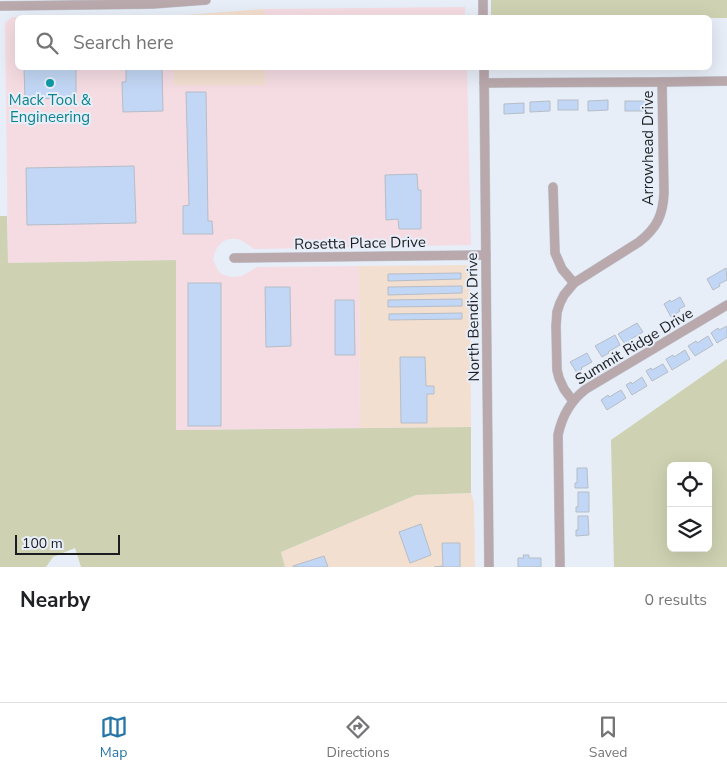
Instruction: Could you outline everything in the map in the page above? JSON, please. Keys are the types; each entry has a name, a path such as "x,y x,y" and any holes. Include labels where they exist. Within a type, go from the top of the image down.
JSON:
{"street":[{"path":"0,6 116,2 152,4 206,0"},
{"path":"483,0 483,15"},
{"name":"North Bendix Drive","path":"484,70 489,567"},
{"path":"484,83 727,81"},
{"name":"Arrowhead Drive","path":"573,401 564,389 557,370 557,312 564,295 574,283 640,242 658,222 664,193 662,82"},
{"path":"553,187 555,253 562,269 574,283"},
{"name":"Rosetta Place Drive","path":"234,258 486,256"},
{"name":"Summit Ridge Drive","path":"560,567 558,436 563,416 573,401 586,389 727,305"}],"shaded area":[{"path":"465,7 465,15 264,15 264,9"},
{"path":"264,9 264,15 186,15"},
{"path":"12,17 15,17 15,70 174,70 174,85 265,85 265,70 467,70 471,245 254,249 238,239 229,239 222,242 214,255 213,260 221,274 231,277 242,276 257,267 359,266 360,428 175,430 176,260 8,263 5,23"},
{"path":"174,70 265,70 265,85 174,85"},
{"path":"470,265 471,427 360,428 359,266"},
{"path":"471,493 474,502 475,567 285,567 281,552 416,495"}],"green space":[{"path":"491,0 727,0 727,18 712,18 712,15 491,15"},
{"path":"0,216 7,216 8,263 176,260 176,430 471,427 471,493 416,495 281,552 285,567 81,567 75,548 53,557 46,567 0,567"},
{"path":"727,359 727,567 614,567 611,440"}],"building":[{"name":"Mack Tool & Engineering","path":"24,70 76,70 76,98 25,99"},
{"path":"126,70 162,70 163,111 123,112 122,82 126,82"},
{"path":"186,92 206,92 208,221 212,221 213,234 183,234 183,206 189,205"},
{"path":"558,100 578,100 578,110 558,110"},
{"path":"608,100 608,110 588,111 588,101"},
{"path":"550,101 550,111 530,112 530,102"},
{"path":"625,101 645,101 645,111 625,111"},
{"path":"524,103 524,113 504,114 504,104"},
{"path":"134,166 136,223 27,225 26,168"},
{"path":"417,174 418,190 421,190 421,229 399,229 398,219 386,220 385,175"},
{"path":"726,268 727,280 713,290 707,279"},
{"path":"461,273 461,279 388,281 388,274"},
{"path":"188,283 221,283 221,426 188,426"},
{"path":"462,286 462,293 388,295 388,287"},
{"path":"265,287 290,287 291,346 266,347"},
{"path":"680,297 685,306 671,317 664,304"},
{"path":"462,299 462,306 388,307 388,300"},
{"path":"335,300 354,300 355,355 335,355"},
{"path":"462,313 462,319 389,320 389,314"},
{"path":"637,323 643,332 625,344 618,334"},
{"path":"727,326 727,337 717,343 711,333 718,328 719,330"},
{"path":"615,335 620,345 602,357 595,346"},
{"path":"708,336 713,345 695,356 688,346"},
{"path":"685,350 690,359 672,370 666,359 673,355 674,357"},
{"path":"587,353 592,362 581,368 577,373 570,362"},
{"path":"400,357 425,357 426,386 434,386 434,394 427,394 427,423 401,423"},
{"path":"663,364 668,372 652,381 646,371"},
{"path":"642,377 647,386 632,395 626,385 631,382 632,384"},
{"path":"621,390 626,398 607,410 601,400"},
{"path":"577,468 587,468 588,488 575,488"},
{"path":"578,492 589,492 589,512 576,512"},
{"path":"578,516 588,516 589,535 576,536"},
{"path":"421,524 431,555 410,563 399,532"},
{"path":"442,543 460,543 460,567 434,567 443,566"},
{"path":"523,555 529,555 529,558 541,558 541,567 518,567 518,558 524,558"},
{"path":"324,556 328,567 293,567 293,566"}],"place":[{"name":"Mack Tool & Engineering","path":"50,83"}]}
